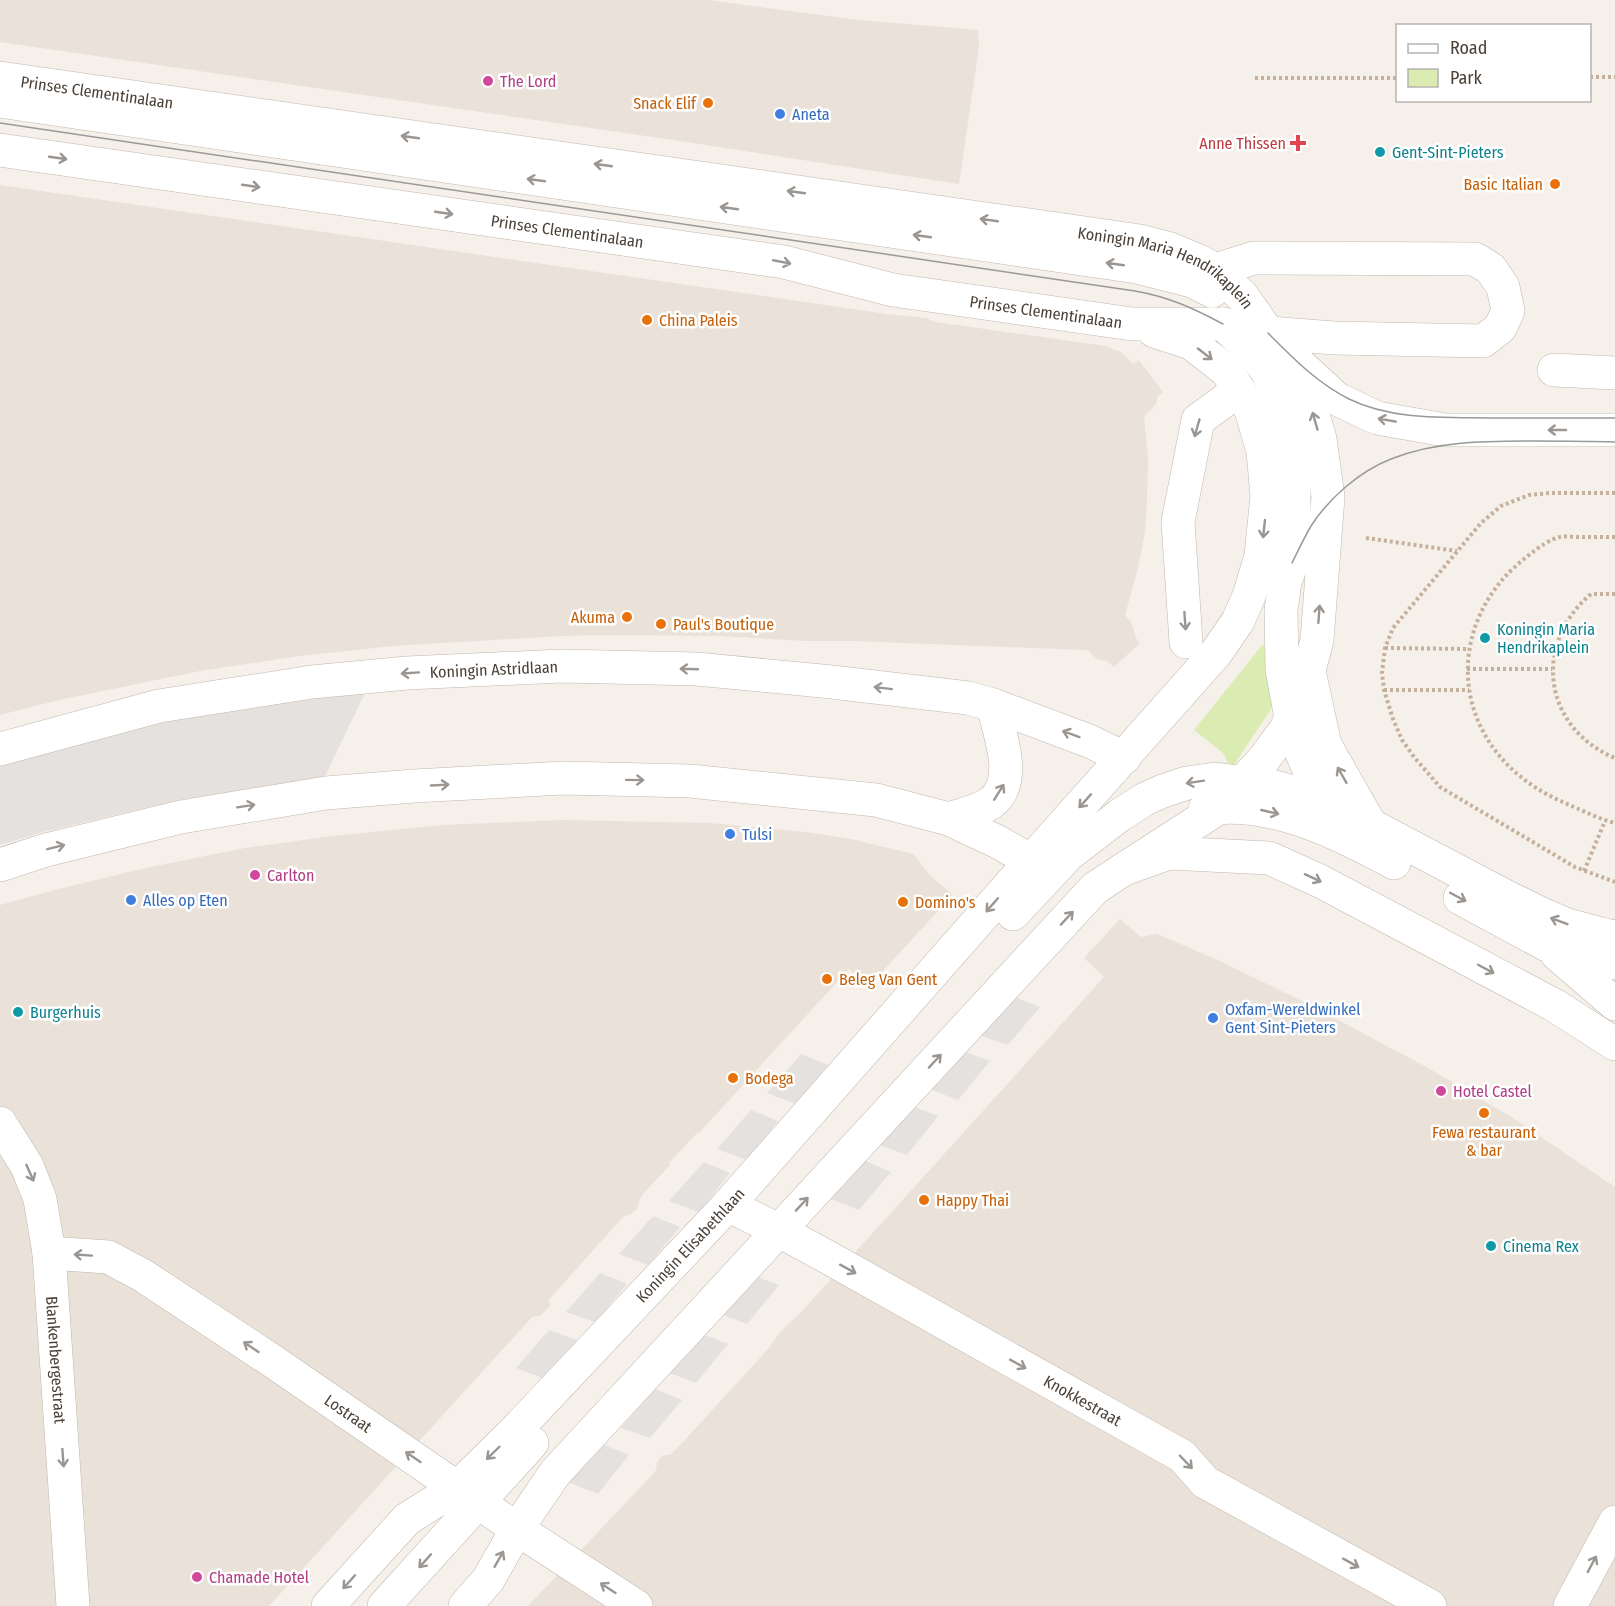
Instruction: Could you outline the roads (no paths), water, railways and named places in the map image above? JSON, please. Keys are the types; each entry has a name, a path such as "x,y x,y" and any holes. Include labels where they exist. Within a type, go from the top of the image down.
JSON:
{"street":[{"name":"Prinses Clementinalaan","path":"0,78 1047,229"},
{"path":"0,101 1137,267 1192,280 1236,307 1268,333"},
{"name":"Prinses Clementinalaan","path":"0,150 784,262 893,290 1132,324"},
{"name":"Koningin Maria Hendrikaplein","path":"1047,229 1140,241 1180,253 1215,270 1243,297 1290,365 1308,398 1320,438 1328,497 1317,640 1309,672 1286,729 1264,759 1220,807 1095,888"},
{"name":"Koningin Maria Hendrikaplein","path":"1132,324 1223,324 1268,333 1334,338 1483,341 1500,327 1508,311 1503,287 1491,269 1475,259 1254,258 1215,270"},
{"path":"0,865 46,850 181,817 326,793 564,778 690,781 876,800 949,819 998,842 1031,861 1216,653 1238,621 1249,596 1261,556 1267,496 1263,451 1251,410 1227,371 1191,343 1132,324"},
{"path":"1223,324 1252,351 1267,371 1283,408 1290,437 1294,532 1292,563 1285,582 1281,610 1280,637 1282,669 1291,718 1310,772 1325,801 1345,824 1388,860"},
{"name":"Koningin Maria Hendrikaplein","path":"1268,333 1337,399 1377,418 1444,430 1615,430"},
{"path":"1554,370 1615,373"},
{"path":"1186,642 1178,522 1198,420 1239,390"},
{"name":"Koningin Astridlaan","path":"0,749 159,706 312,682 407,673 562,666 697,669 968,698 1089,741 1124,758"},
{"path":"1309,672 1325,745 1371,826"},
{"path":"949,819 981,809 993,801 1003,788 1007,768 993,705"},
{"path":"384,1606 487,1508 752,1217 936,994 1068,855 1120,814 1145,799 1187,783 1215,779 1271,786 1325,801 1546,916 1567,925 1615,937"},
{"path":"1009,948 1061,890 1089,866 1138,833 1191,811 1242,806 1268,811 1322,828 1388,860 1547,945 1588,959 1615,963"},
{"name":"Koningin Maria Hendrikaplein","path":"1124,869 1169,853 1269,858 1320,881 1554,1005 1615,1044"},
{"name":"Koningin Elisabethlaan","path":"752,1217 1031,861"},
{"name":"Koningin Elisabethlaan","path":"465,1606 488,1580 487,1508 515,1431 752,1217 1095,888"},
{"path":"1547,945 1615,1004"},
{"name":"Blankenbergestraat","path":"0,1123 27,1166 40,1199 49,1253 73,1606"},
{"name":"Knokkestraat","path":"752,1217 1182,1456 1205,1482 1430,1606"},
{"name":"Lostraat","path":"49,1253 108,1257 142,1275 636,1606"},
{"path":"413,1606 487,1508"},
{"name":"Koningin Elisabethlaan","path":"328,1606 407,1519 487,1508"},
{"path":"1570,1606 1615,1522"}],"tram line":[{"path":"0,123 1135,291 1159,296 1223,324"},
{"path":"1268,333 1306,369 1337,393 1384,411 1440,417 1615,418"},
{"path":"1292,563 1311,526 1327,505 1357,478 1391,459 1425,449 1461,443 1615,442"}],"place":[{"name":"The Lord","path":"488,81"},
{"name":"Snack Elif","path":"708,103"},
{"name":"Aneta","path":"780,114"},
{"name":"Anne Thissen","path":"1298,143"},
{"name":"Gent-Sint-Pieters","path":"1380,152"},
{"name":"Basic Italian","path":"1555,184"},
{"name":"China Paleis","path":"647,320"},
{"name":"Akuma","path":"627,617"},
{"name":"Paul's Boutique","path":"661,624"},
{"name":"Koningin Maria Hendrikaplein","path":"1485,638"},
{"name":"Tulsi","path":"730,834"},
{"name":"Carlton","path":"255,875"},
{"name":"Alles op Eten","path":"131,900"},
{"name":"Domino's","path":"903,902"},
{"name":"Beleg Van Gent","path":"827,979"},
{"name":"Burgerhuis","path":"18,1012"},
{"name":"Oxfam-Wereldwinkel Gent Sint-Pieters","path":"1213,1018"},
{"name":"Bodega","path":"733,1078"},
{"name":"Hotel Castel","path":"1441,1091"},
{"name":"Fewa restaurant & bar","path":"1484,1113"},
{"name":"Happy Thai","path":"924,1200"},
{"name":"Cinema Rex","path":"1491,1246"},
{"name":"Chamade Hotel","path":"197,1577"}]}
